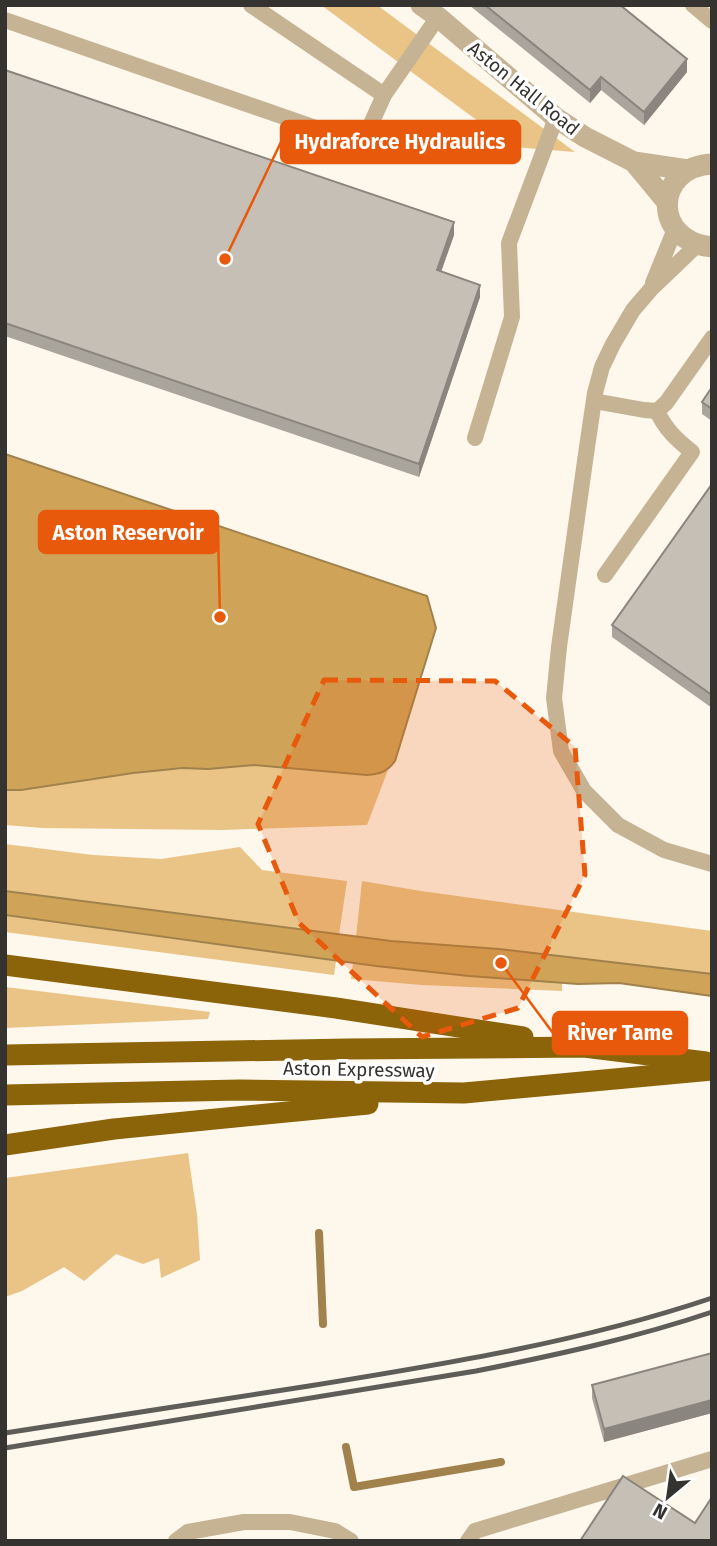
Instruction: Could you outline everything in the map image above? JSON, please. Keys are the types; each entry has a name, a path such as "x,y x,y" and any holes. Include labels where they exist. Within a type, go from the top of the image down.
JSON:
{"highway":[{"path":"5,965 336,1008 584,1047"},
{"name":"Aston Expressway","path":"5,1055 584,1047 712,1062"},
{"name":"Aston Expressway","path":"5,1096 240,1090 464,1093 712,1070"},
{"path":"5,1145 114,1129 464,1093"}],"street":[{"name":"Aston Hall Road","path":"429,11 556,118 606,148 634,162 688,170 712,164"},
{"name":"Aston Hall Road","path":"634,162 667,202 675,229"},
{"path":"667,202 677,178 688,170"},
{"path":"675,229 684,239 704,246"}],"lane":[{"path":"251,5 384,95"},
{"path":"693,5 712,21"},
{"path":"5,20 362,144 384,95 429,11"},
{"path":"475,438 512,317 509,243 556,118"},
{"path":"651,289 675,229"},
{"path":"704,246 651,289 612,344 602,367 594,401 554,698 561,751 584,791 618,825 664,850 712,864"},
{"path":"657,411 666,403 712,338"},
{"path":"594,401 657,411"},
{"path":"605,575 692,452 663,425 657,411"},
{"path":"468,1541 475,1531 712,1459"},
{"path":"176,1541 188,1532 244,1522 289,1522 335,1531 351,1541"}],"highlighted area":[{"path":"324,680 495,681 575,747 585,875 518,1008 422,1037 299,923 258,824"}],"shaded area":[{"path":"321,5 377,5 575,152 513,147"},
{"path":"5,454 427,596 436,628 395,761 383,772 367,775 254,765 133,773 21,790 5,790"},
{"path":"254,765 367,775 388,770 367,825 222,830 42,828 5,825 5,790 150,771"},
{"path":"5,844 93,855 161,859 240,847 262,870 347,881 339,935 5,891"},
{"path":"362,881 712,931 712,974 499,949 356,937"},
{"path":"5,891 391,941 499,949 712,974 712,996 619,983 578,984 376,966 5,915"},
{"path":"5,915 336,961 334,975 5,932"},
{"path":"353,963 562,983 562,991 351,979"},
{"path":"5,987 210,1012 208,1019 5,1028"},
{"path":"188,1153 200,1260 161,1278 159,1258 143,1264 116,1254 84,1281 64,1267 22,1291 5,1297 5,1178"}],"building":[{"path":"485,5 620,5 687,59 644,112 601,77 590,90"},
{"path":"5,70 454,222 437,270 480,285 419,464 5,323"},
{"path":"712,387 712,409 702,402"},
{"path":"712,484 712,695 612,625"},
{"path":"712,1353 712,1400 604,1429 592,1385"},
{"path":"623,1476 695,1523 712,1497 712,1541 580,1541"}],"waterway":[{"path":"319,1233 323,1324"},
{"path":"346,1447 354,1487 501,1462"}],"railway":[{"path":"5,1433 462,1360 613,1327 712,1298"},
{"path":"5,1448 476,1371 595,1345 712,1312"}],"place":[{"name":"Hydraforce Hydraulics","path":"225,259"},
{"name":"Aston Reservoir","path":"220,617"},
{"name":"River Tame","path":"501,963"}]}
